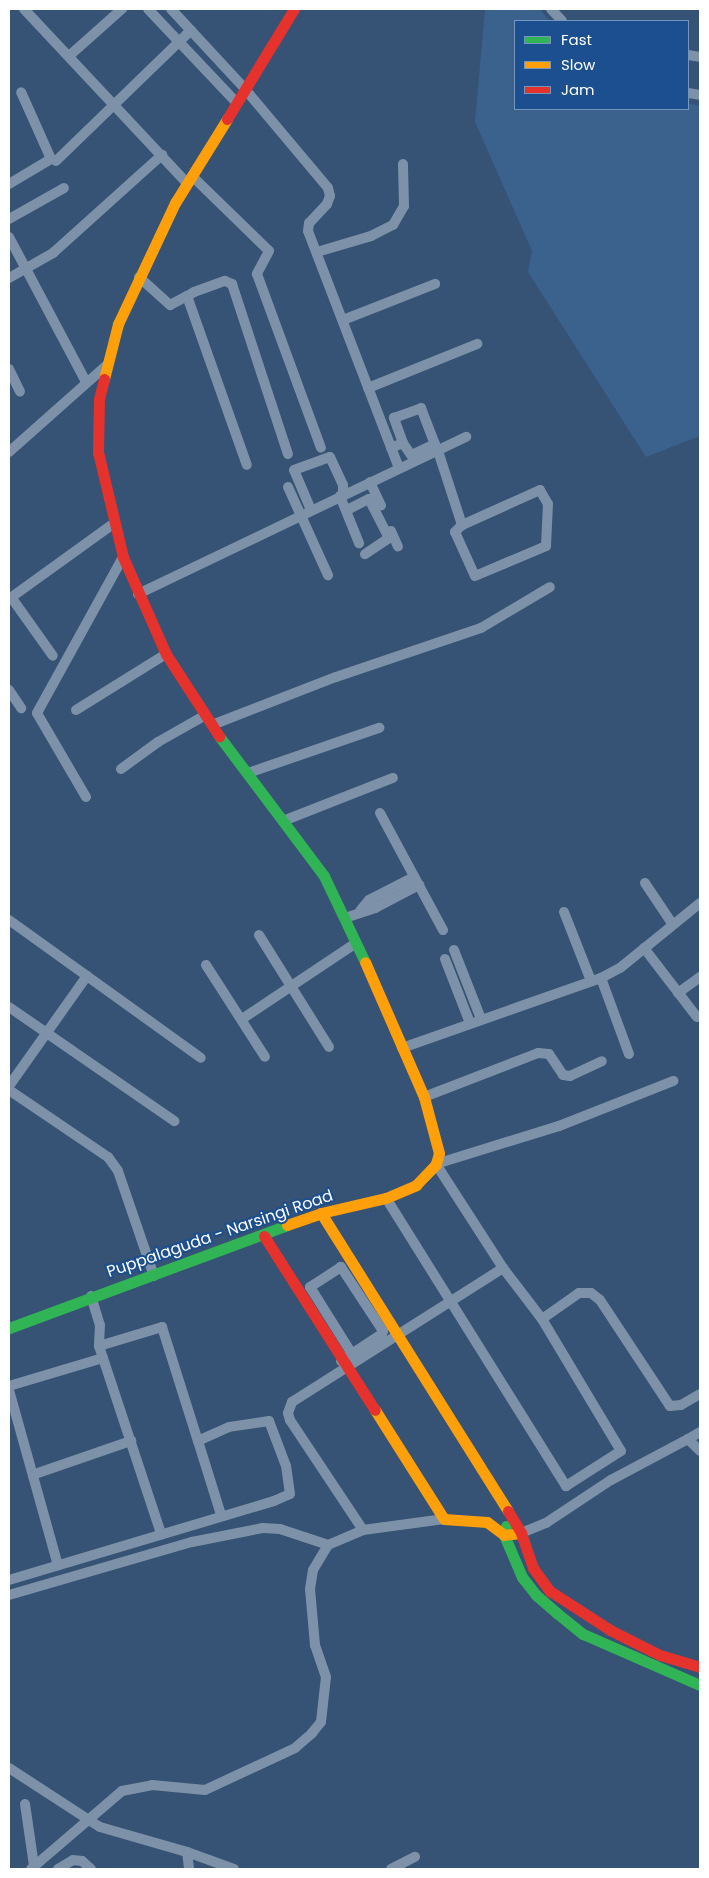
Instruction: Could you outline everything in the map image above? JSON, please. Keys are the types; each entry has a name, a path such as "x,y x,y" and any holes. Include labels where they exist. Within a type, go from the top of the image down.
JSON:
{"street":[{"path":"24,9 162,155 269,251 258,274 321,448"},
{"path":"69,56 122,9"},
{"path":"148,9 237,103"},
{"path":"171,9 245,89 328,188 330,196 328,204 309,223 308,231 399,468"},
{"path":"294,9 189,180 118,324 107,365 97,421 98,452 113,524 123,557 138,594 166,654 204,716 324,876 346,918 424,1097 437,1140 439,1154 436,1164 503,1268 542,1319 621,1450 566,1486 386,1198"},
{"path":"551,9 561,20"},
{"path":"56,161 116,105 191,30"},
{"path":"9,184 51,159 21,92"},
{"path":"9,278 53,253 162,155"},
{"path":"317,252 371,236 393,225 404,206 403,164"},
{"path":"9,219 64,188"},
{"path":"9,237 86,382"},
{"path":"140,277 167,304 174,305 187,296 225,281 232,284 288,454"},
{"path":"343,320 435,284"},
{"path":"187,296 247,465"},
{"path":"368,388 477,344"},
{"path":"9,452 107,365"},
{"path":"9,369 20,392"},
{"path":"421,408 435,444 411,455 403,443 394,418 421,408"},
{"path":"138,594 301,515 310,507 370,482 466,437"},
{"path":"391,448 403,443"},
{"path":"438,451 462,525"},
{"path":"310,507 294,470 330,457 344,485 342,493 360,543"},
{"path":"370,482 398,548"},
{"path":"288,487 328,575"},
{"path":"540,490 548,504 546,546 478,577 455,532 462,525 540,490"},
{"path":"347,510 370,499 389,538 365,554"},
{"path":"53,656 10,598 113,524"},
{"path":"86,797 38,713 123,557"},
{"path":"212,725 336,677 481,628 550,587"},
{"path":"76,710 166,654"},
{"path":"9,690 21,708"},
{"path":"121,769 158,742 204,716"},
{"path":"248,773 380,728"},
{"path":"284,821 393,778"},
{"path":"380,813 443,930"},
{"path":"346,918 360,911 369,900 416,881"},
{"path":"645,883 673,925"},
{"path":"402,1048 601,978 644,948 700,903"},
{"path":"564,912 591,981"},
{"path":"9,920 201,1058"},
{"path":"259,934 329,1047"},
{"path":"242,1020 293,988 356,943"},
{"path":"644,948 697,1018"},
{"path":"454,950 481,1019"},
{"path":"445,959 470,1023"},
{"path":"206,965 265,1057"},
{"path":"9,1086 87,976"},
{"path":"678,993 700,977"},
{"path":"601,978 629,1054"},
{"path":"9,1007 174,1121"},
{"path":"424,1097 545,1052 563,1075 570,1076 602,1062"},
{"path":"436,1164 559,1126 672,1081"},
{"path":"9,1090 108,1157 118,1171 154,1276"},
{"name":"Puppalaguda - Narsingi Road","path":"9,1328 91,1296 154,1276 264,1236 321,1213 386,1198 416,1185 436,1164"},
{"path":"321,1213 399,1333 507,1513 521,1533 533,1568 550,1591 610,1630 660,1655 700,1667"},
{"path":"264,1236 343,1364 444,1519"},
{"path":"343,1364 352,1354 382,1334 383,1329 341,1267 310,1287 352,1354"},
{"path":"363,1530 288,1413 292,1402 343,1364 399,1333 450,1299 503,1268"},
{"path":"542,1319 578,1293 591,1293 600,1300 670,1406 681,1405 700,1394"},
{"path":"91,1296 100,1325 99,1346 161,1534"},
{"path":"99,1346 162,1327 221,1515"},
{"path":"58,1564 35,1474 9,1388 104,1358"},
{"path":"9,1580 221,1515 274,1501 290,1494 277,1436 269,1421 228,1428 198,1441"},
{"path":"504,1535 521,1533 546,1523 611,1480 700,1432"},
{"path":"688,1439 700,1451"},
{"path":"35,1474 131,1441"},
{"path":"504,1535 507,1513"},
{"path":"32,1868 87,1818 122,1791 152,1785 205,1790 294,1748 312,1733 321,1722 326,1677 315,1644 310,1589 313,1570 328,1545 363,1530 444,1519 487,1522 504,1535 522,1577 531,1589 570,1624 584,1634 700,1685"},
{"path":"9,1595 192,1542 262,1528 280,1529 328,1545"},
{"path":"9,1768 87,1818 134,1839 187,1852 234,1869"},
{"path":"25,1804 32,1868"},
{"path":"187,1852 189,1869"},
{"path":"391,1869 415,1856"},
{"path":"58,1869 73,1860 82,1862 91,1869"}],"water":[{"path":"485,9 540,9 548,20 514,20 514,110 689,110 689,103 700,106 700,436 646,457 528,272 532,251 475,122"}],"traffic: fast":[{"path":"219,736 324,876 365,962"},
{"path":"9,1328 287,1225"},
{"path":"506,1526 504,1535 522,1577 536,1595 558,1614 583,1634 700,1685"}],"traffic: slow":[{"path":"104,379 118,324 175,203 227,119"},
{"path":"287,1225 321,1213 386,1198 416,1185 436,1164 439,1153 424,1097 365,962"},
{"path":"321,1213 508,1511"},
{"path":"375,1410 444,1519 487,1522 504,1535 521,1533"}],"traffic: jam":[{"path":"227,119 294,9"},
{"path":"104,379 99,399 98,452 123,557 166,654 219,736"},
{"path":"264,1236 375,1410"},
{"path":"508,1511 521,1533 533,1568 550,1591 610,1630 660,1655 700,1667"}]}
